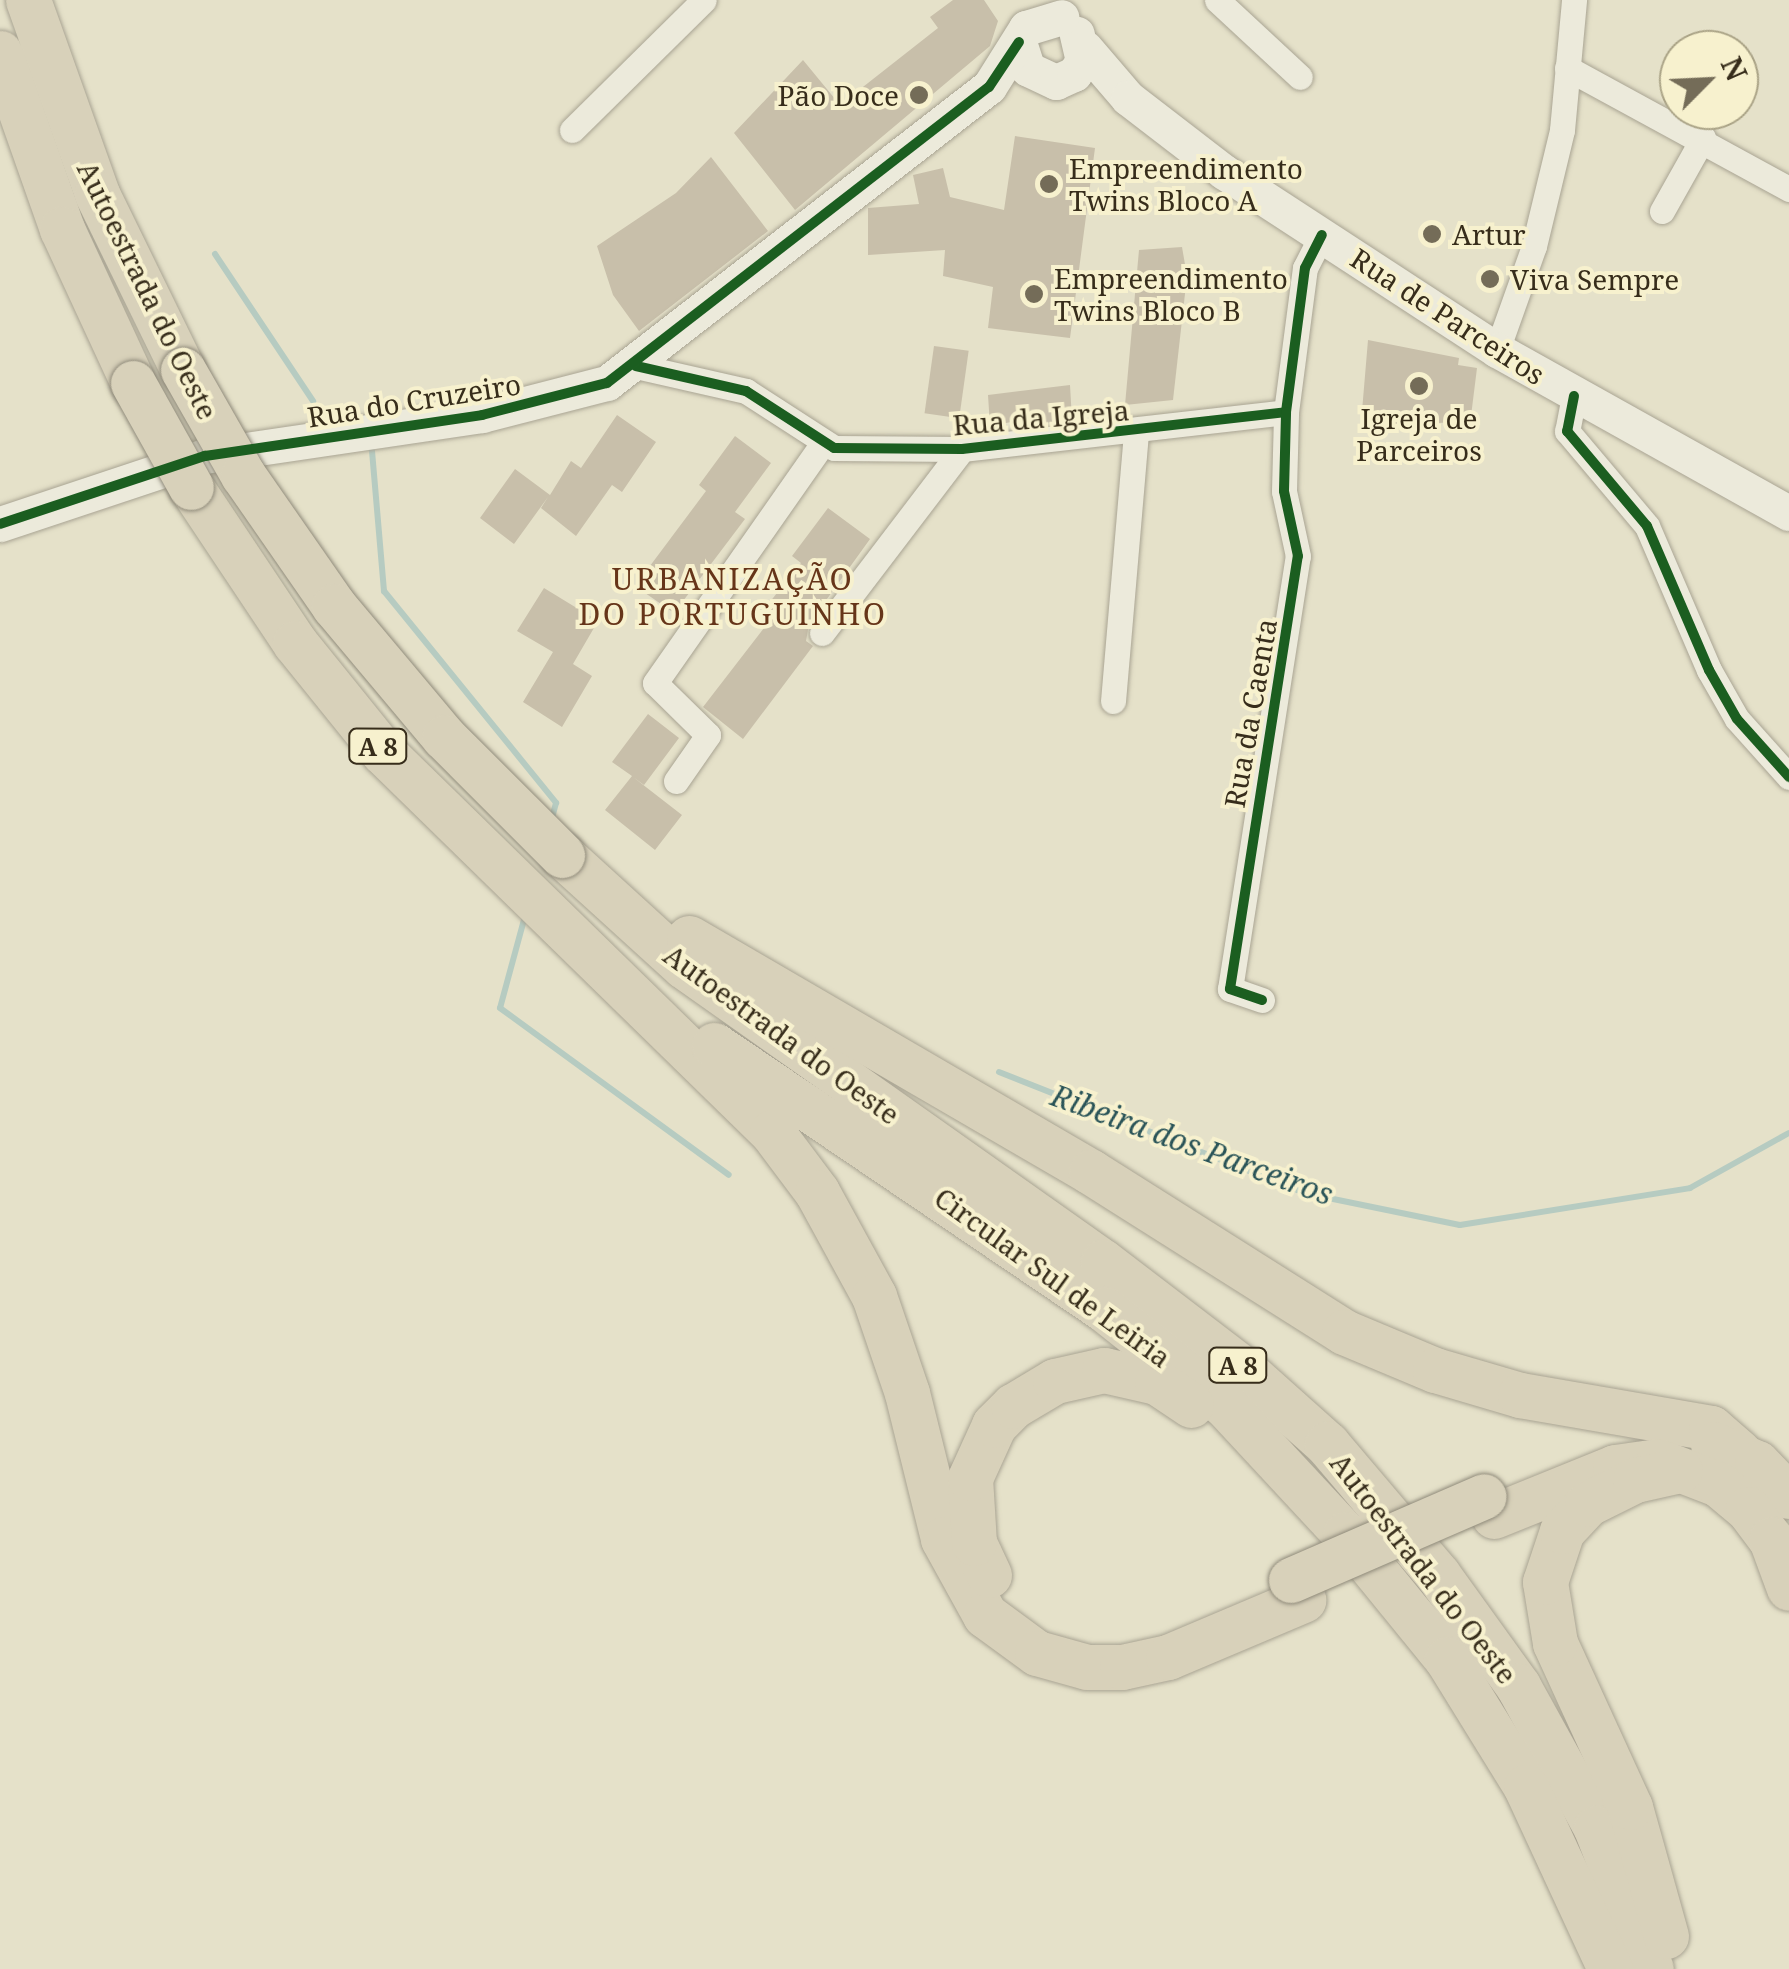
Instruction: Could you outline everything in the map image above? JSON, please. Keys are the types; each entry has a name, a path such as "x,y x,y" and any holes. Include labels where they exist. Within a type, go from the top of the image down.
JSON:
{"highway":[{"name":"Autoestrada do Oeste","path":"28,0 98,194 183,370 244,475 334,606 444,737 562,854 645,923 1119,1274 1327,1444 1438,1575 1518,1686 1596,1828 1651,1969"},
{"name":"Autoestrada do Oeste","path":"0,53 62,229 133,383 242,566 333,691 434,806 606,969"},
{"path":"645,923 1091,1172 1344,1332 1434,1370 1520,1395 1711,1428 1789,1496"},
{"name":"Circular Sul de Leiria","path":"606,969 1104,1309 1224,1404 1446,1659 1526,1787 1610,1969"},
{"path":"606,969 772,1132 836,1221 888,1335 952,1561 1001,1629 1056,1660 1122,1666 1168,1657 1297,1590 1651,1434 1739,1452"},
{"path":"1268,1450 1244,1447 1156,1382 1130,1372 1076,1374 1033,1393 994,1425 970,1478 968,1512 982,1563 1011,1603 1046,1629 1082,1642 1150,1638 1297,1590"},
{"path":"1489,1506 1628,1464 1658,1462 1718,1484 1748,1509 1771,1539 1789,1588"},
{"path":"1675,1969 1630,1807 1555,1643 1545,1599 1547,1565 1573,1516 1618,1486 1680,1470"}],"street":[{"path":"572,130 704,0"},
{"path":"1217,0 1300,78"},
{"path":"1497,350 1534,246 1562,130 1574,0"},
{"path":"1035,17 1023,62 1052,79 1128,98"},
{"name":"Rua de Parceiros","path":"1035,17 1084,48 1128,98 1322,236 1574,396 1789,513"},
{"name":"Rua do Cruzeiro","path":"0,524 182,461 482,416 571,395 636,366 989,87 1035,17"},
{"path":"1052,79 1080,68 1084,48"},
{"path":"1567,68 1703,138 1789,189"},
{"name":"Rua do Cruzeiro","path":"989,87 1052,79"},
{"path":"1662,211 1703,138"},
{"path":"1286,412 1305,268 1322,236"},
{"name":"Rua da Igreja","path":"636,366 746,392 834,448 962,448 1286,412"},
{"path":"1574,396 1567,431 1647,526 1709,670 1737,719 1789,777"},
{"name":"Rua da Caenta","path":"1262,1000 1230,989 1298,556 1284,492 1286,412"},
{"path":"1113,700 1136,431"},
{"path":"676,781 708,735 655,682 824,442"},
{"path":"822,633 962,448"}],"building":[{"path":"953,0 984,0 998,21 990,46 795,210 734,133 803,60 840,105 938,28 930,17"},
{"path":"1015,136 1095,148 1070,338 988,328 993,287 943,276 945,250 868,255 868,208 919,204 913,175 943,168 950,197 1004,210"},
{"path":"711,157 768,231 639,331 613,295 597,246 676,193"},
{"path":"1182,247 1187,276 1173,400 1125,405 1139,250"},
{"name":"Igreja de Parceiros","path":"1368,340 1459,358 1458,365 1477,368 1471,416 1454,414 1453,422 1423,424 1422,432 1361,423"},
{"path":"934,346 969,351 959,418 925,413"},
{"path":"1070,385 1072,420 1044,423 1043,416 990,426 988,395"},
{"path":"617,415 656,442 622,492 612,485 576,536 541,508 548,497 514,544 480,518 515,469 550,495 571,461 581,468"},
{"path":"735,436 771,463 735,512 745,519 674,613 635,586 706,491 699,485"},
{"path":"828,508 870,539 809,624 806,641 813,646 743,739 703,707 774,615 765,608 801,563 792,556"},
{"path":"544,588 598,621 573,664 592,676 562,727 523,702 553,652 517,631"},
{"path":"648,714 679,738 644,785 633,777 682,815 655,850 605,810 632,776 612,762"}],"waterway":[{"name":"Ribeira dos Parceiros","path":"215,254 313,401"},
{"name":"Ribeira dos Parceiros","path":"372,451 384,591 556,803 551,822"},
{"name":"Ribeira dos Parceiros","path":"525,916 500,1008 729,1175"},
{"name":"Ribeira dos Parceiros","path":"999,1072 1304,1193 1460,1225 1690,1188 1789,1133"}],"cycle path":[{"path":"0,524 205,456 482,415 607,383 989,87 1019,42"},
{"path":"636,366 746,391 834,448 962,449 1286,412 1305,268 1322,235"},
{"path":"1574,396 1567,431 1647,526 1709,670 1737,719 1789,777"},
{"path":"1262,1000 1230,989 1298,556 1284,491 1286,412"}],"place":[{"name":"Pão Doce","path":"919,95"},
{"name":"Empreendimento Twins Bloco A","path":"1049,184"},
{"name":"Artur","path":"1432,234"},
{"name":"Viva Sempre","path":"1490,279"},
{"name":"Empreendimento Twins Bloco B","path":"1034,294"},
{"name":"Igreja de Parceiros","path":"1419,386"}],"district":[{"name":"URBANIZAÇÃO DO PORTUGUINHO","path":"733,596"}]}
